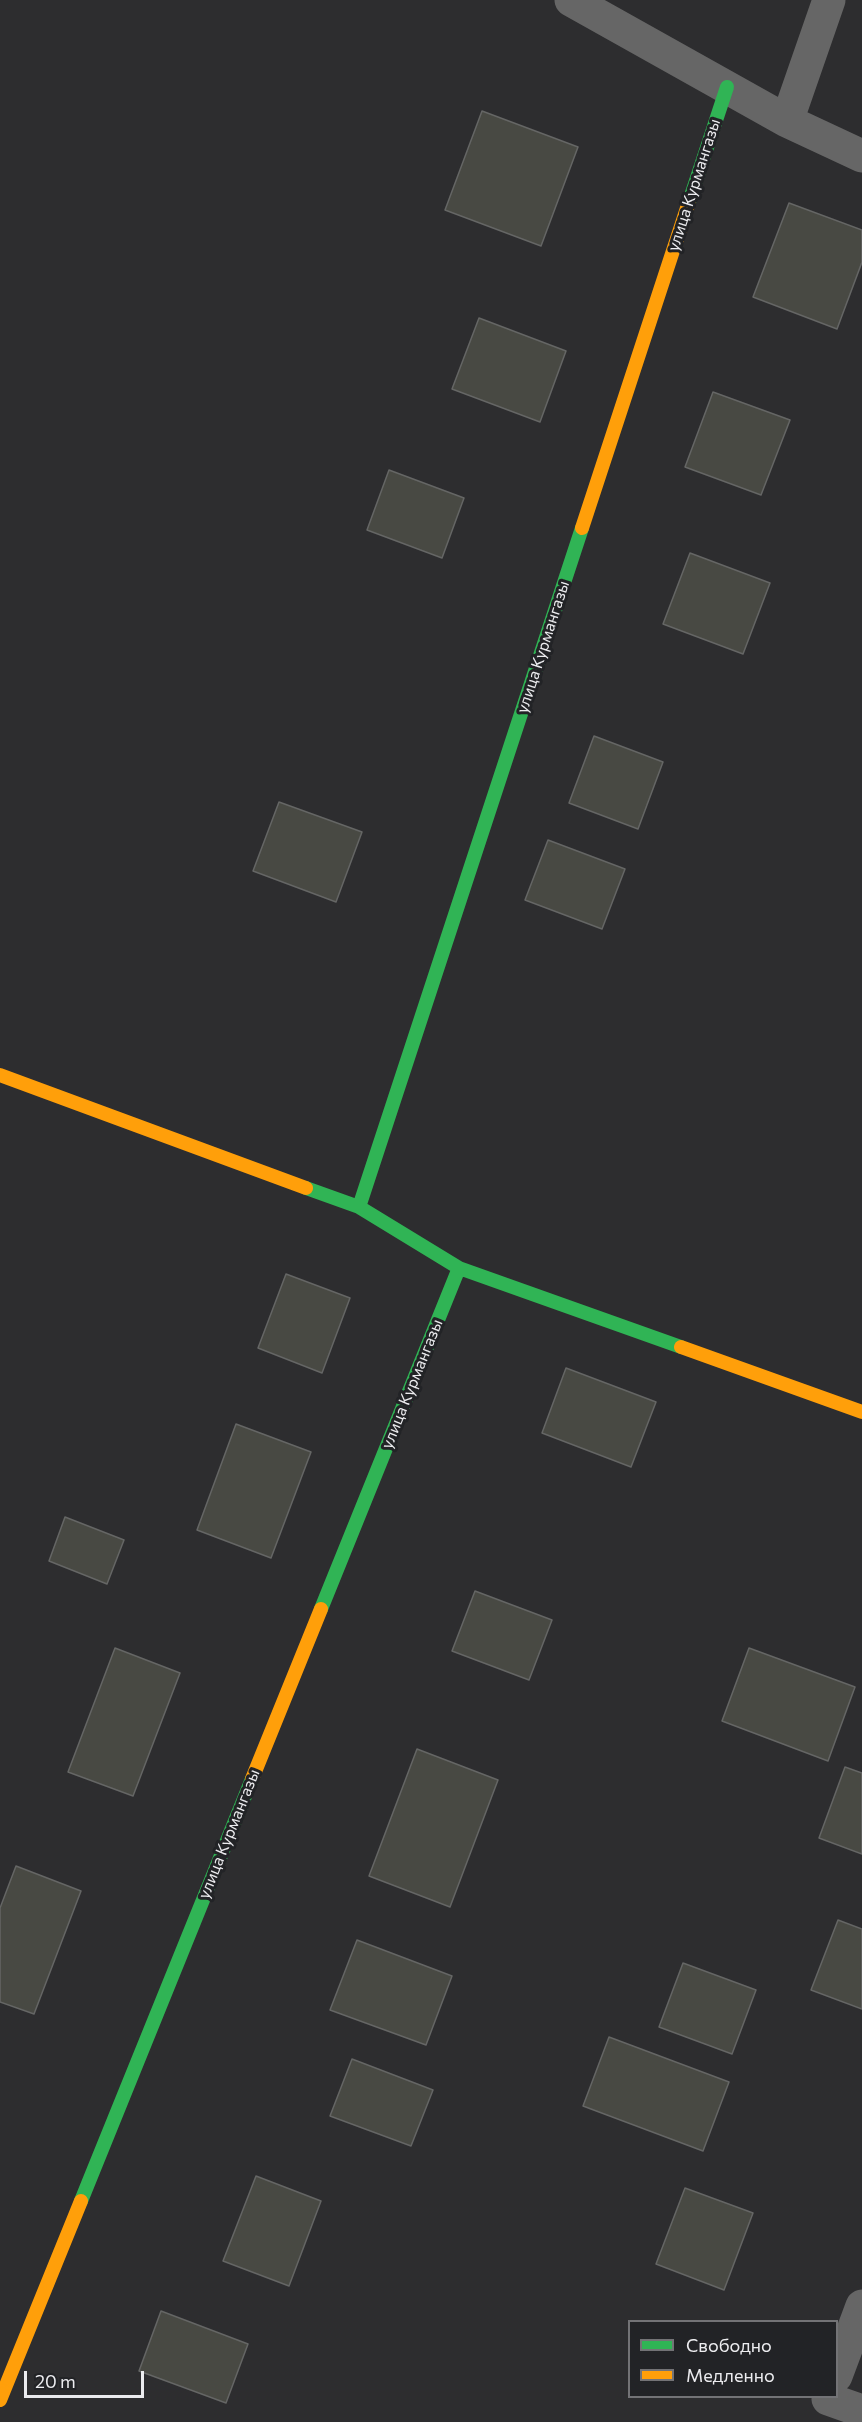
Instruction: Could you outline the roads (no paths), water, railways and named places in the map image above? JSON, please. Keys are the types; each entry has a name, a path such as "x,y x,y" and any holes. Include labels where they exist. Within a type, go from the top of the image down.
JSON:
{"street":[{"path":"571,0 787,121 862,156"},
{"path":"787,121 829,0"},
{"name":"улица Курмангазы","path":"359,1207 727,87"},
{"path":"0,1075 359,1207 459,1268 862,1412"},
{"name":"улица Курмангазы","path":"0,2400 459,1268"},
{"path":"838,2371 862,2306"},
{"path":"828,2398 862,2411"}]}
